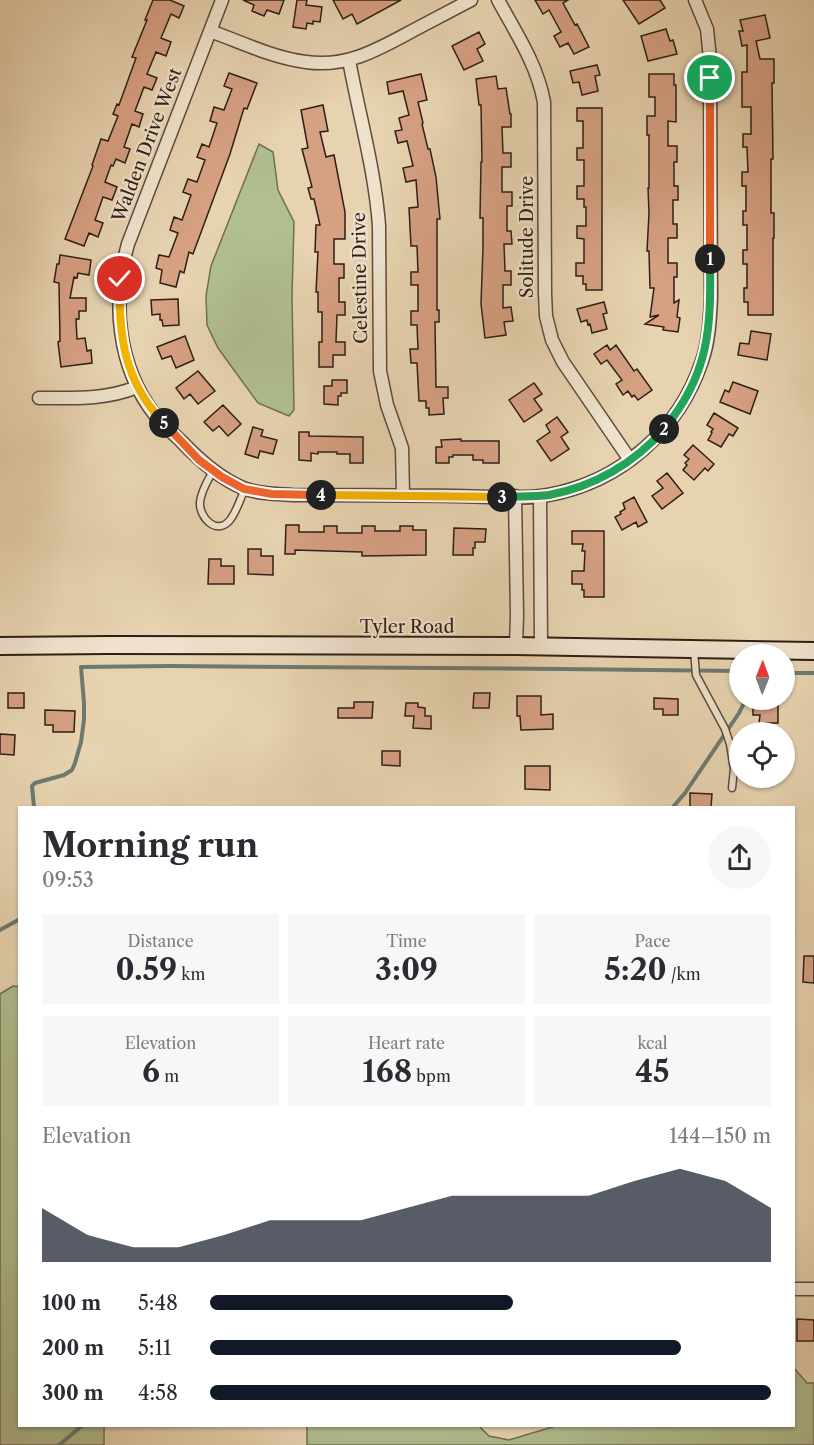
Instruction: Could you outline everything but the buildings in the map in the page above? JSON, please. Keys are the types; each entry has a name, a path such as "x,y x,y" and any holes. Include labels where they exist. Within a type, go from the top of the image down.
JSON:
{"street":[{"name":"Walden Drive West","path":"222,0 128,244 123,263 120,279 120,318 126,359 137,387 156,416 199,460 244,489 293,495 515,496 540,496 563,492 617,469 643,451 666,427 677,411 689,392 703,360 708,336 711,298 710,59 707,29 695,0"},
{"path":"210,31 293,60 333,63 360,57 381,48 471,0"},
{"name":"Solitude Drive","path":"498,0 532,63 541,88 545,294 548,327 563,362 630,460"},
{"name":"Celestine Drive","path":"349,60 376,195 379,226 380,371 387,405 402,448 403,495"},
{"path":"39,398 102,396 137,387"},
{"path":"515,496 516,646"},
{"path":"540,496 541,646"},
{"name":"Tyler Road","path":"0,646 541,646 814,651"},
{"path":"795,1289 814,1289"}],"lane":[{"path":"213,470 200,503 201,513 207,522 214,526 229,522 244,489"},
{"path":"694,650 696,675 729,741"}],"green space":[{"path":"259,144 273,152 278,190 294,222 292,296 294,410 289,416 258,403 218,348 207,325 206,296 211,266"},
{"path":"13,986 18,987 18,1427 104,1427 104,1445 0,1445 0,994"},
{"path":"795,1369 807,1383 814,1383 814,1445 307,1445 307,1427 480,1427 489,1436 509,1440 552,1427 795,1427"}],"waterway":[{"path":"34,806 32,786 35,783 64,775 72,770 75,763 84,720 81,667 729,671"},
{"path":"795,673 814,673"},
{"path":"674,806 740,710"},
{"path":"0,930 18,920"},
{"path":"59,1445 81,1427"}],"route":[{"path":"120,279 119,302 122,334 126,359 137,387 156,416 199,460 222,477 244,489 272,494 348,496 503,497 540,496 563,492 610,473 643,451 666,427 677,411 689,392 703,360 710,323 711,298 710,78"}]}
